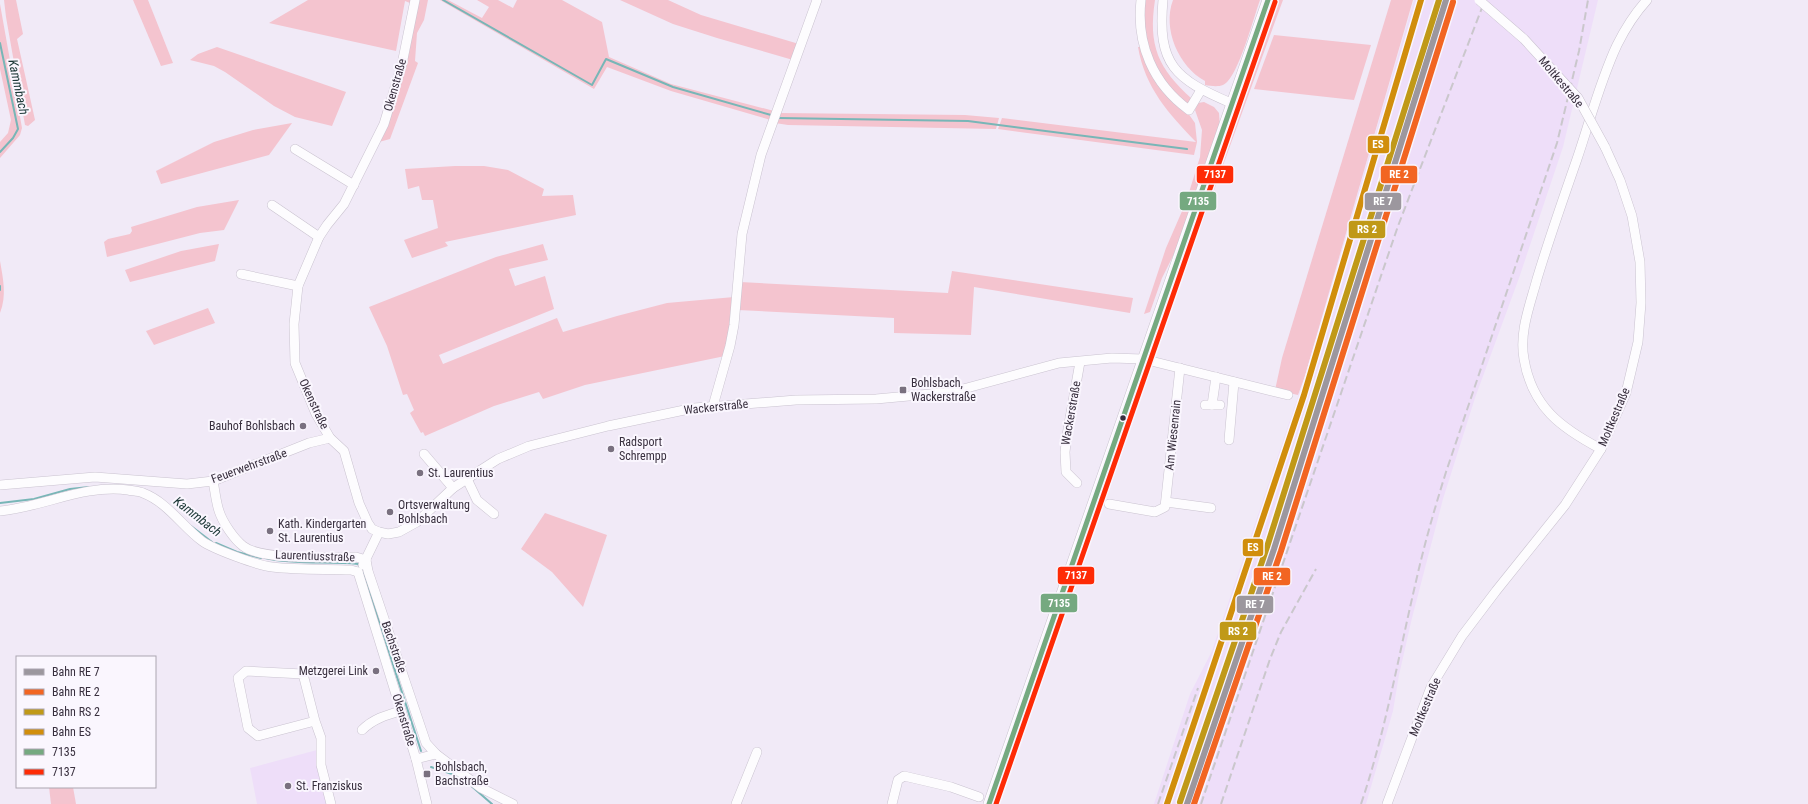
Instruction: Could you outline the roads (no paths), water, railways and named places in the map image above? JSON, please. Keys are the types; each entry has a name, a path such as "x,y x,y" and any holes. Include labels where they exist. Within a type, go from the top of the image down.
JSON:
{"main road":[{"path":"989,804 1268,0"}],"street":[{"name":"Okenstraße","path":"379,532 372,529 368,523 359,503 344,451 330,438 316,414 295,363 294,324 298,286 319,237 344,204 384,124 402,64 415,0"},
{"path":"714,406 734,325 742,234 760,155 817,0"},
{"path":"1141,0 1140,24 1144,51 1164,87 1190,110 1201,90"},
{"path":"1163,0 1162,35 1167,53 1176,70 1186,81 1201,90 1231,103"},
{"name":"Moltkestraße","path":"1387,804 1428,695 1462,636 1565,504 1601,450 1626,393 1638,342 1641,303 1640,262 1632,216 1620,180 1605,147 1578,98 1524,39 1479,0"},
{"path":"1601,450 1576,436 1560,424 1549,413 1532,387 1524,358 1524,322 1543,258 1601,86 1618,45 1638,9 1647,0"},
{"path":"295,149 354,185"},
{"path":"272,205 319,237"},
{"path":"241,274 298,286"},
{"name":"Wackerstraße","path":"379,532 388,534 399,532 417,522 453,488 498,460 530,446 608,426 694,408 796,400 876,399 952,392 1060,363 1112,358 1143,359 1288,395"},
{"name":"Wackerstraße","path":"1077,483 1066,472 1064,452 1080,362"},
{"name":"Am Wiesenrain","path":"1166,502 1180,368"},
{"path":"1212,405 1216,377"},
{"path":"1229,440 1234,382"},
{"name":"Feuerwehrstraße","path":"0,485 95,477 187,484 213,481 309,443 330,438"},
{"path":"424,454 453,488"},
{"path":"467,479 477,500 494,514"},
{"name":"Laurentiusstraße","path":"213,481 219,512 235,537 244,546 251,550 287,557 356,557 365,562"},
{"path":"0,511 13,510 63,496 82,493 121,490 143,493 161,504 202,541 222,551 271,567 351,570 358,572 365,562 379,532"},
{"path":"1108,504 1155,512 1165,507 1166,502 1211,508"},
{"name":"Bachstraße","path":"365,562 426,743 436,754 481,788 514,804"},
{"name":"Okenstraße","path":"358,572 416,759 427,804"},
{"path":"315,721 258,736 248,728 238,678 246,671 303,674 321,738 321,765 331,804"},
{"path":"362,730 370,722 401,711"},
{"path":"736,804 757,752"},
{"path":"416,759 436,754"},
{"path":"892,804 898,780 904,776 950,787 979,798"}],"waterway":[{"path":"443,0 592,85 606,59 673,87 771,115"},
{"name":"Kammbach","path":"0,43 18,129 13,138 0,152"},
{"path":"778,118 968,121 1187,149"},
{"name":"Kammbach","path":"0,503 34,499 70,489 89,487"},
{"name":"Kammbach","path":"191,526 212,542"},
{"name":"Kammbach","path":"216,543 237,552 261,558"},
{"name":"Kammbach","path":"265,558 300,562 358,564 363,572 421,751"},
{"name":"Kammbach","path":"431,767 461,777"},
{"name":"Kammbach","path":"469,784 492,804"}],"railway":[{"path":"1201,804 1398,226 1485,0"},
{"path":"1361,804 1385,720 1430,524 1446,472 1557,143 1579,51 1588,0"},
{"path":"1221,804 1270,659 1281,632 1316,569"},
{"path":"1158,804 1198,688"}],"rail line":[{"name":"ES","path":"1167,804 1304,395 1421,0"}],"place":[{"name":"Bohlsbach, Wackerstraße","path":"903,390"},
{"name":"Bauhof Bohlsbach","path":"303,426"},
{"name":"Radsport Schrempp","path":"611,449"},
{"name":"St. Laurentius","path":"420,473"},
{"name":"Ortsverwaltung Bohlsbach","path":"390,512"},
{"name":"Kath. Kindergarten St. Laurentius","path":"270,531"},
{"name":"Metzgerei Link","path":"376,671"},
{"name":"Bohlsbach, Bachstraße","path":"427,774"},
{"name":"St. Franziskus","path":"288,786"}]}
